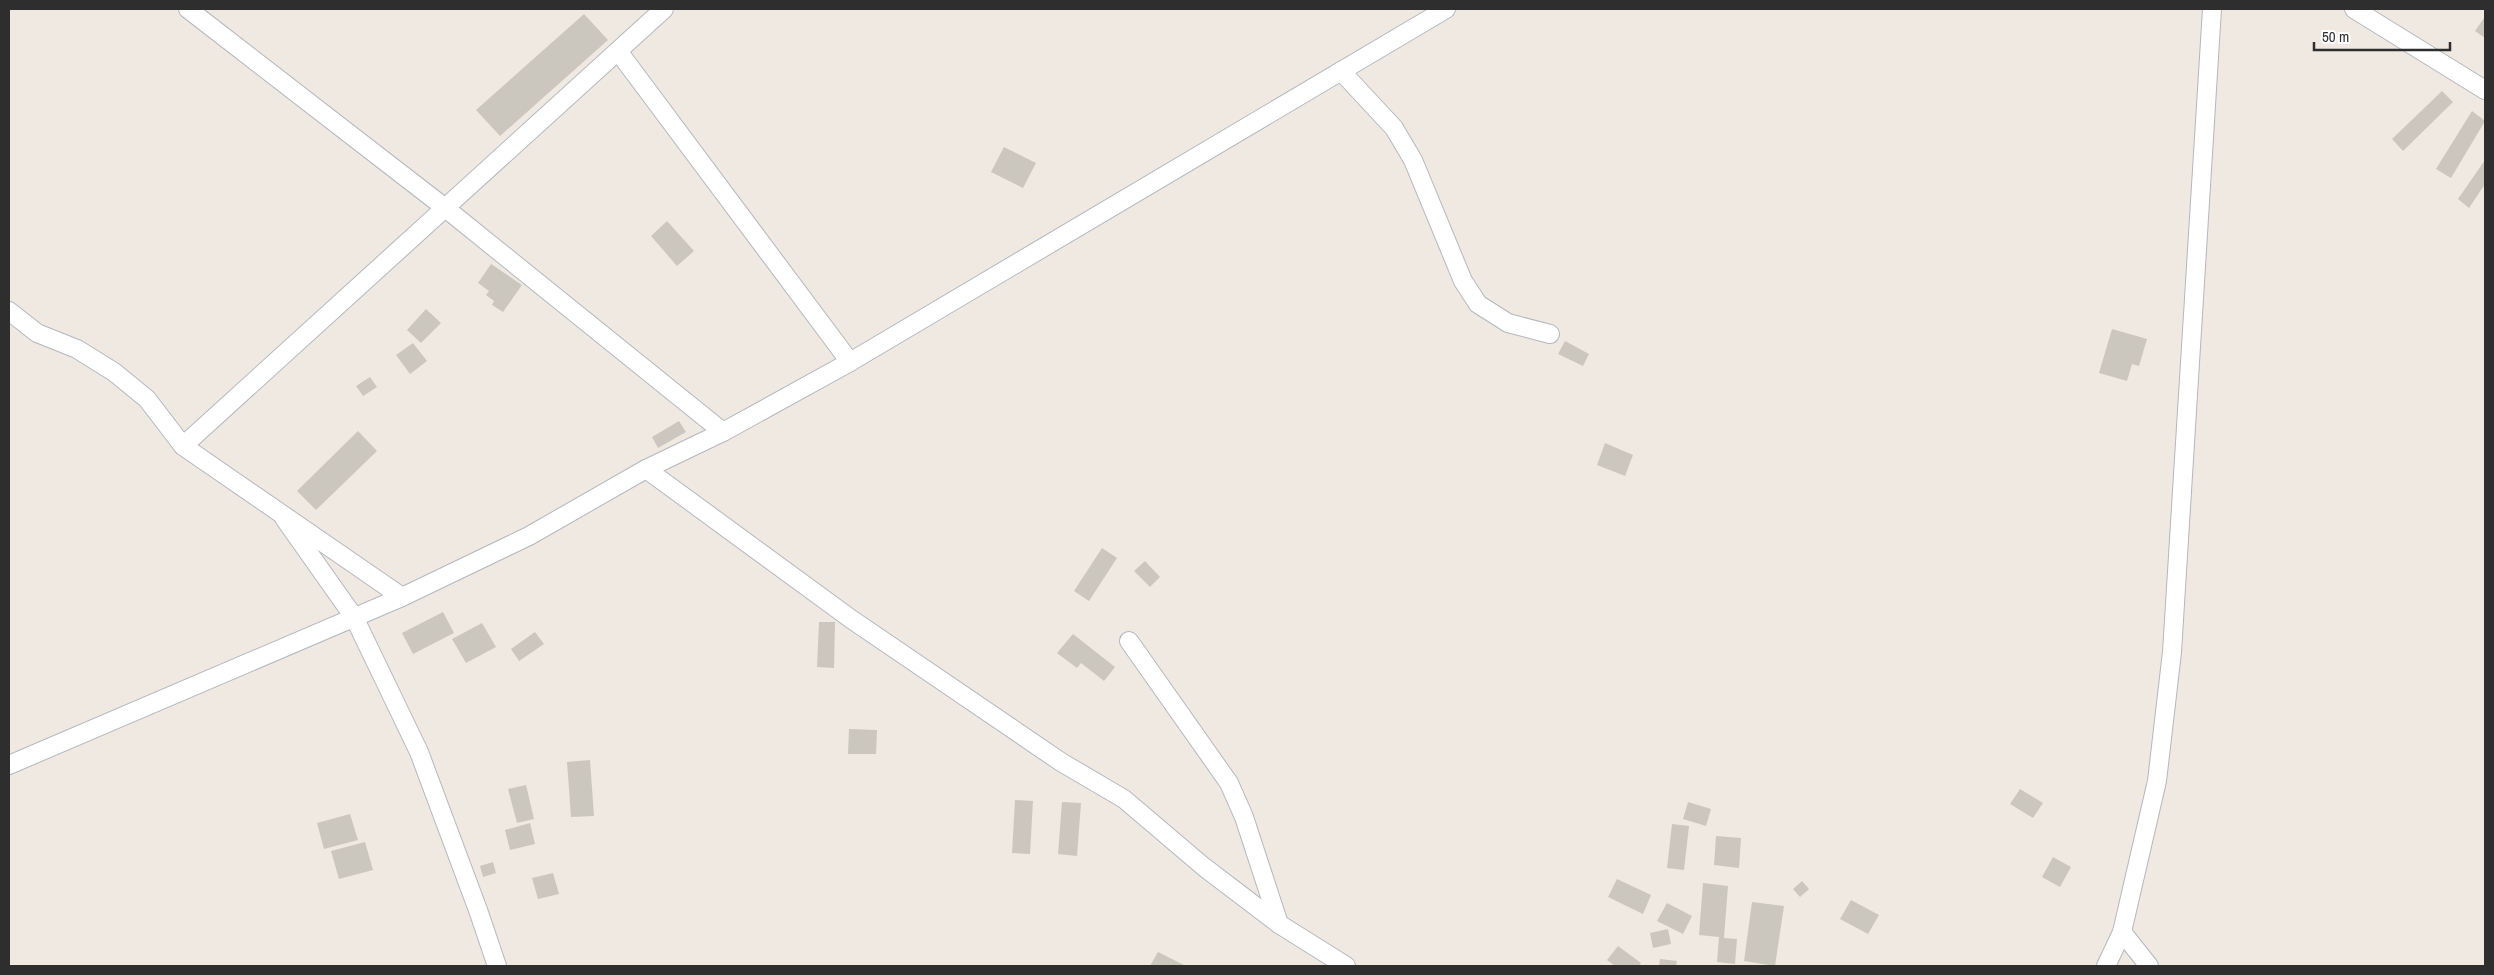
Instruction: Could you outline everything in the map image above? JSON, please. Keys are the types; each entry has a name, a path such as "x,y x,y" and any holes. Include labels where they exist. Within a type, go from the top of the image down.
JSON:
{"street":[{"path":"188,9 444,207 722,432"},
{"path":"183,446 664,9"},
{"path":"9,765 402,597 529,536 646,469 722,432 850,362 1446,9"},
{"path":"2106,966 2122,932 2157,780 2172,652 2212,9"},
{"path":"2354,9 2485,90"},
{"path":"618,51 850,362"},
{"path":"1340,71 1394,128 1413,160 1463,281 1478,304 1508,323 1550,334"},
{"path":"9,311 37,333 77,349 114,372 147,399 183,446 284,518 402,597"},
{"path":"646,469 851,619 1061,762 1124,799 1204,867 1279,924 1346,966"},
{"path":"284,518 354,617 419,752 497,966"},
{"path":"1129,641 1229,783 1244,817 1279,924"},
{"path":"2122,932 2149,966"}],"building":[{"path":"584,14 608,40 500,136 476,110"},
{"path":"2485,19 2485,38 2475,31"},
{"path":"2442,91 2453,102 2403,151 2392,139"},
{"path":"2472,111 2485,121 2451,178 2436,169"},
{"path":"1004,147 1036,163 1023,188 991,172"},
{"path":"2485,160 2485,184 2469,208 2458,199"},
{"path":"667,221 694,251 677,266 651,236"},
{"path":"491,264 522,285 503,312 492,305 494,301 486,295 489,291 478,283"},
{"path":"426,309 441,323 421,343 407,330"},
{"path":"2112,329 2147,339 2139,366 2132,364 2127,381 2099,373"},
{"path":"1565,341 1589,354 1583,366 1558,354"},
{"path":"413,343 427,361 410,374 396,355"},
{"path":"370,377 377,387 363,396 356,386"},
{"path":"679,421 686,432 658,448 652,437"},
{"path":"358,431 377,451 316,510 297,491"},
{"path":"1605,443 1633,455 1625,476 1597,465"},
{"path":"1102,548 1117,558 1089,601 1074,591"},
{"path":"1145,561 1160,577 1150,587 1134,571"},
{"path":"443,612 454,633 413,654 402,633"},
{"path":"819,622 835,622 834,668 817,667"},
{"path":"482,623 496,647 466,663 452,639"},
{"path":"535,632 544,644 519,661 511,649"},
{"path":"1073,634 1115,667 1104,681 1081,663 1077,668 1057,653"},
{"path":"849,729 877,730 876,754 848,754"},
{"path":"590,760 594,816 571,817 567,762"},
{"path":"526,785 534,819 517,823 508,789"},
{"path":"2020,789 2043,803 2033,818 2010,804"},
{"path":"1015,800 1033,801 1030,854 1012,853"},
{"path":"1062,802 1081,803 1077,856 1058,854"},
{"path":"1688,802 1711,809 1706,826 1683,819"},
{"path":"350,814 358,840 324,849 317,823"},
{"path":"530,823 535,844 510,850 505,830"},
{"path":"1672,824 1689,826 1684,870 1667,868"},
{"path":"1716,836 1741,838 1739,868 1714,865"},
{"path":"365,842 373,870 339,879 331,851"},
{"path":"2053,857 2071,867 2060,887 2042,877"},
{"path":"493,862 496,873 483,877 480,866"},
{"path":"553,873 559,894 538,899 532,878"},
{"path":"1617,879 1651,895 1643,914 1608,897"},
{"path":"1802,881 1809,889 1800,897 1793,889"},
{"path":"1703,883 1728,886 1724,938 1737,939 1735,964 1717,962 1719,937 1699,935"},
{"path":"1851,900 1879,915 1868,934 1840,919"},
{"path":"1752,902 1784,906 1775,966 1744,961"},
{"path":"1667,903 1692,916 1683,934 1657,921"},
{"path":"1668,929 1671,944 1653,948 1650,933"},
{"path":"1618,946 1641,963 1639,966 1615,966 1607,960"},
{"path":"1158,952 1186,966 1150,966"},
{"path":"1660,959 1677,961 1676,966 1659,966"}]}
